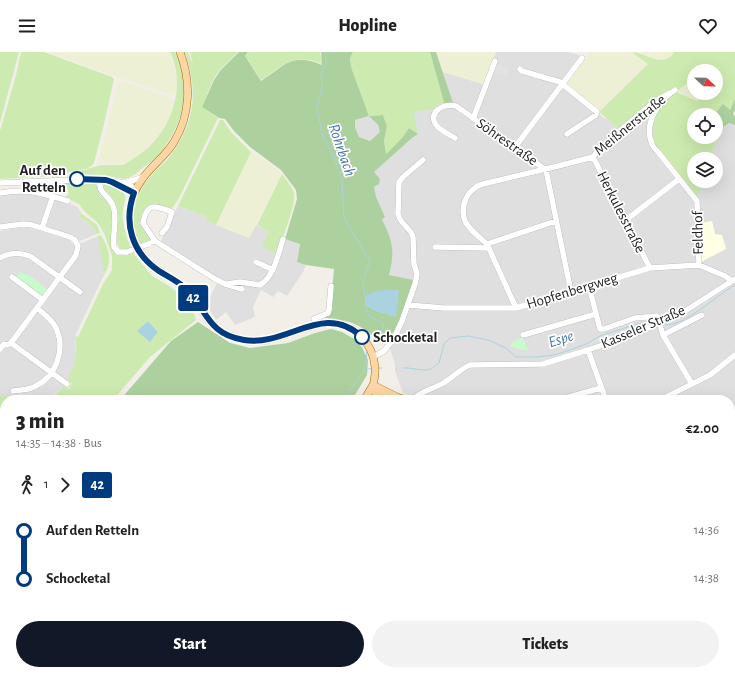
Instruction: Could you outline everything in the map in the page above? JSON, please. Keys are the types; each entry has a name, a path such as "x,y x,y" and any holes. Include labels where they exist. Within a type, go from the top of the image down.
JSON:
{"main road":[{"path":"180,52 184,62 188,86 188,98 184,119 175,141 168,151 144,177 134,192 130,207 129,222 131,233 140,253 147,262 184,287 213,326 233,337 244,340 264,340 276,338 323,323 337,323 347,327 364,339 370,348 375,368 373,391 379,395"},
{"path":"373,385 393,395"},
{"path":"367,395 373,385"}],"street":[{"path":"515,147 582,58"},
{"path":"473,118 495,61"},
{"path":"520,69 522,71 562,83 597,112 596,115 567,134"},
{"name":"Meißnerstraße","path":"516,308 488,246 466,222 464,209 465,200 474,188 483,184 546,170 593,157 598,150 628,123 654,102 673,91 664,98 652,117 650,136 652,144 679,178"},
{"name":"Söhrestraße","path":"456,138 437,126 434,120 434,113 438,108 451,104 456,106 546,170 571,292"},
{"name":"Herkulesstraße","path":"593,157 650,268"},
{"path":"373,357 384,351 393,340 415,284 417,274 414,264 413,237 411,232 401,221 398,214 399,182 423,160"},
{"path":"0,183 100,179 124,183 144,177"},
{"path":"626,220 679,178"},
{"name":"Feldhof","path":"679,178 697,201 699,265"},
{"path":"100,179 100,188 102,192 114,206 114,247 118,252 127,252 155,241"},
{"path":"112,182 134,192"},
{"path":"124,183 132,187 134,192"},
{"path":"0,193 25,190 37,191 68,201"},
{"path":"42,228 52,196"},
{"path":"162,233 167,227 172,212 152,206 145,213 143,223 155,241 180,258 225,284 242,289"},
{"path":"435,247 488,246 556,221"},
{"path":"0,227 23,224 42,228 70,237 75,240 78,246 76,255 11,343 7,345 2,343 0,349"},
{"path":"225,284 240,282 260,285 272,270 283,239"},
{"path":"0,258 6,255 22,253 30,256 80,292"},
{"path":"256,262 272,270"},
{"name":"Hopfenbergweg","path":"408,305 444,308 516,308 650,268 699,265 733,280"},
{"path":"12,277 43,300"},
{"name":"Kasseler Straße","path":"417,395 445,382 460,370 470,365 543,364 635,334 686,311 733,280"},
{"path":"316,325 314,319 328,313 331,286"},
{"path":"591,294 600,329 636,318 657,316 663,335 692,384"},
{"path":"13,391 33,387 46,379 56,365 59,356 60,348 56,328 49,317 37,308"},
{"path":"523,335 596,314"},
{"path":"663,335 702,315"},
{"path":"11,343 67,384"},
{"path":"588,350 604,395"},
{"path":"670,395 710,375 735,355"},
{"path":"576,395 601,388"}],"shaded area":[{"path":"49,52 169,52 177,79 175,96 111,75"},
{"path":"436,52 496,52 483,84 443,72"},
{"path":"496,52 568,52 579,55 584,60 565,85 605,119 649,103 656,111 653,142 687,175 687,188 723,188 723,152 712,152 715,144 723,144 723,127 729,123 735,125 735,395 406,395 403,393 395,371 395,363 388,344 389,275 382,220 385,218 375,197 374,187 378,185 379,180 373,172 418,134 413,112 433,109 436,105 444,103 452,103 443,72 483,84"},
{"path":"590,52 632,52 648,64 599,112 565,85"},
{"path":"634,52 674,52 671,58 664,60"},
{"path":"495,63 508,68 506,76 493,71"},
{"path":"119,80 174,99 174,104 168,120 155,140 142,152 125,163 99,164 98,162"},
{"path":"687,83 687,97 675,92"},
{"path":"369,116 378,125 381,132 370,141 359,137 355,127 355,120"},
{"path":"251,152 265,160 282,173 249,238 217,225"},
{"path":"25,192 50,197 41,225 25,222 0,225 0,194"},
{"path":"57,199 78,207 81,213 79,216 89,223 97,234 79,241 74,236 46,227 54,200"},
{"path":"178,206 205,216 216,225 249,238 256,225 269,232 300,244 297,261 306,265 287,296 278,291 273,297 261,290 253,307 255,317 235,325 226,312 216,320 206,304 219,280 161,241"},
{"path":"712,221 715,234 722,235 726,249 701,262 701,223"},
{"path":"30,228 69,240 75,246 98,236 99,237 104,275 75,336 76,356 71,374 67,380 71,383 68,388 64,386 53,395 0,395 0,231"}],"green space":[{"path":"0,52 19,52 0,123"},
{"path":"21,52 44,52 114,79 94,163 91,166 82,170 68,172 61,177 52,178 52,176 0,179 0,131"},
{"path":"170,52 175,52 184,77 183,104 175,129 169,141 159,154 154,160 128,178 95,174 70,175 101,165 125,164 148,148 157,138 170,116 177,91 175,65"},
{"path":"185,52 188,52 193,65 190,52 238,52 219,71 213,80 202,107 218,118 179,198 170,210 151,205 145,208 142,216 142,224 151,239 149,242 140,245 134,230 133,222 137,198 147,180 168,159 177,146 184,133 191,113 193,92"},
{"path":"239,52 248,52 245,56 261,81 289,62 295,60 311,61 322,65 321,52 353,52 350,58 351,67 369,116 383,115 387,126 384,141 386,154 402,138 409,128 418,134 374,172 380,179 379,184 374,187 376,197 385,217 382,220 389,234 392,246 392,260 389,275 413,280 397,329 388,343 378,339 353,323 337,319 319,318 330,314 334,269 306,265 297,262 300,244 285,239 297,199 296,190 281,170 250,147 234,131 225,119 219,118 202,107 214,80 220,71","holes":["369,116 378,125 380,132 370,141 359,137 355,127 355,120"]},
{"path":"249,52 320,52 322,64 303,59 296,60 283,65 261,80 245,56"},
{"path":"353,52 430,52 444,103 436,105 434,109 414,112 418,134 409,128 402,138 386,154 384,141 387,126 383,115 369,116 351,67 350,58"},
{"path":"430,52 436,52 453,103 444,103"},
{"path":"632,52 660,60 670,57 674,52 735,52 735,99 730,110 723,112 723,108 687,108 687,144 715,144 712,152 687,152 687,187 653,142 653,119 656,111 649,104 618,128 599,112 648,64"},
{"path":"735,99 735,110 733,114 735,116 735,125 729,123 723,127 723,108 720,108 723,104 730,110"},
{"path":"220,120 223,120 231,132 251,152 216,225 206,220 207,217 205,216 178,206"},
{"path":"282,174 292,188 294,198 291,214 277,254 262,246 269,232 257,225"},
{"path":"94,183 99,194 109,203 111,208 112,241 115,252 119,255 133,253 152,276 182,296 193,311 196,320 150,357 117,395 54,395 64,386 69,389 72,383 67,380 75,359 75,336 78,337 103,284 112,270 112,256 104,233 98,223 84,211 79,204 65,197 69,194 66,184","holes":["148,321 158,332 150,341 138,331"]},
{"path":"103,184 116,186 124,192 125,199 123,220 131,248 126,251 120,249 117,244 116,233 118,210 114,202 104,190"},
{"path":"688,188 702,188 695,198"},
{"path":"81,213 97,225 100,233 97,234 89,223 79,216"},
{"path":"101,235 109,255 107,270 104,275 98,236"},
{"path":"20,272 32,277 48,290 43,298 15,278"},
{"path":"198,322 230,343 250,348 288,343 331,329 342,332 354,339 362,347 368,360 367,375 355,395 124,395 171,341"},
{"path":"522,337 529,351 511,347 510,344"}],"water":[{"path":"397,290 399,292 396,317 375,311 365,305 365,296 376,291"},
{"path":"148,321 158,332 150,342 137,331"}],"waterway":[{"name":"Rohrbach","path":"325,52 326,63 321,74 322,87 317,109 323,137 334,157 342,180 344,218 370,261 363,281 365,296"},
{"path":"95,183 101,195"},
{"path":"66,184 95,183"},
{"path":"112,212 112,221"},
{"name":"Espe","path":"662,324 670,325 689,317 735,285"},
{"path":"365,305 369,316 384,324 382,331 376,338"},
{"name":"Espe","path":"403,368 424,370 431,369 439,363 444,344 450,338 468,336 488,340 506,348 516,357 537,357 554,355 570,350 586,344 600,336 637,324 650,321 655,322"},
{"path":"363,372 366,364 367,349"},
{"name":"Espe","path":"345,395 362,373 372,368"}],"bus line":[{"name":"42","path":"77,179 106,180 134,193 130,207 129,222 131,233 140,253 147,262 184,287 206,318 213,326 222,332 233,337 254,341 276,338 323,323 337,323 347,327 362,337"}],"place":[{"name":"Auf den Retteln","path":"77,179"},
{"name":"Schocketal","path":"362,337"}]}
